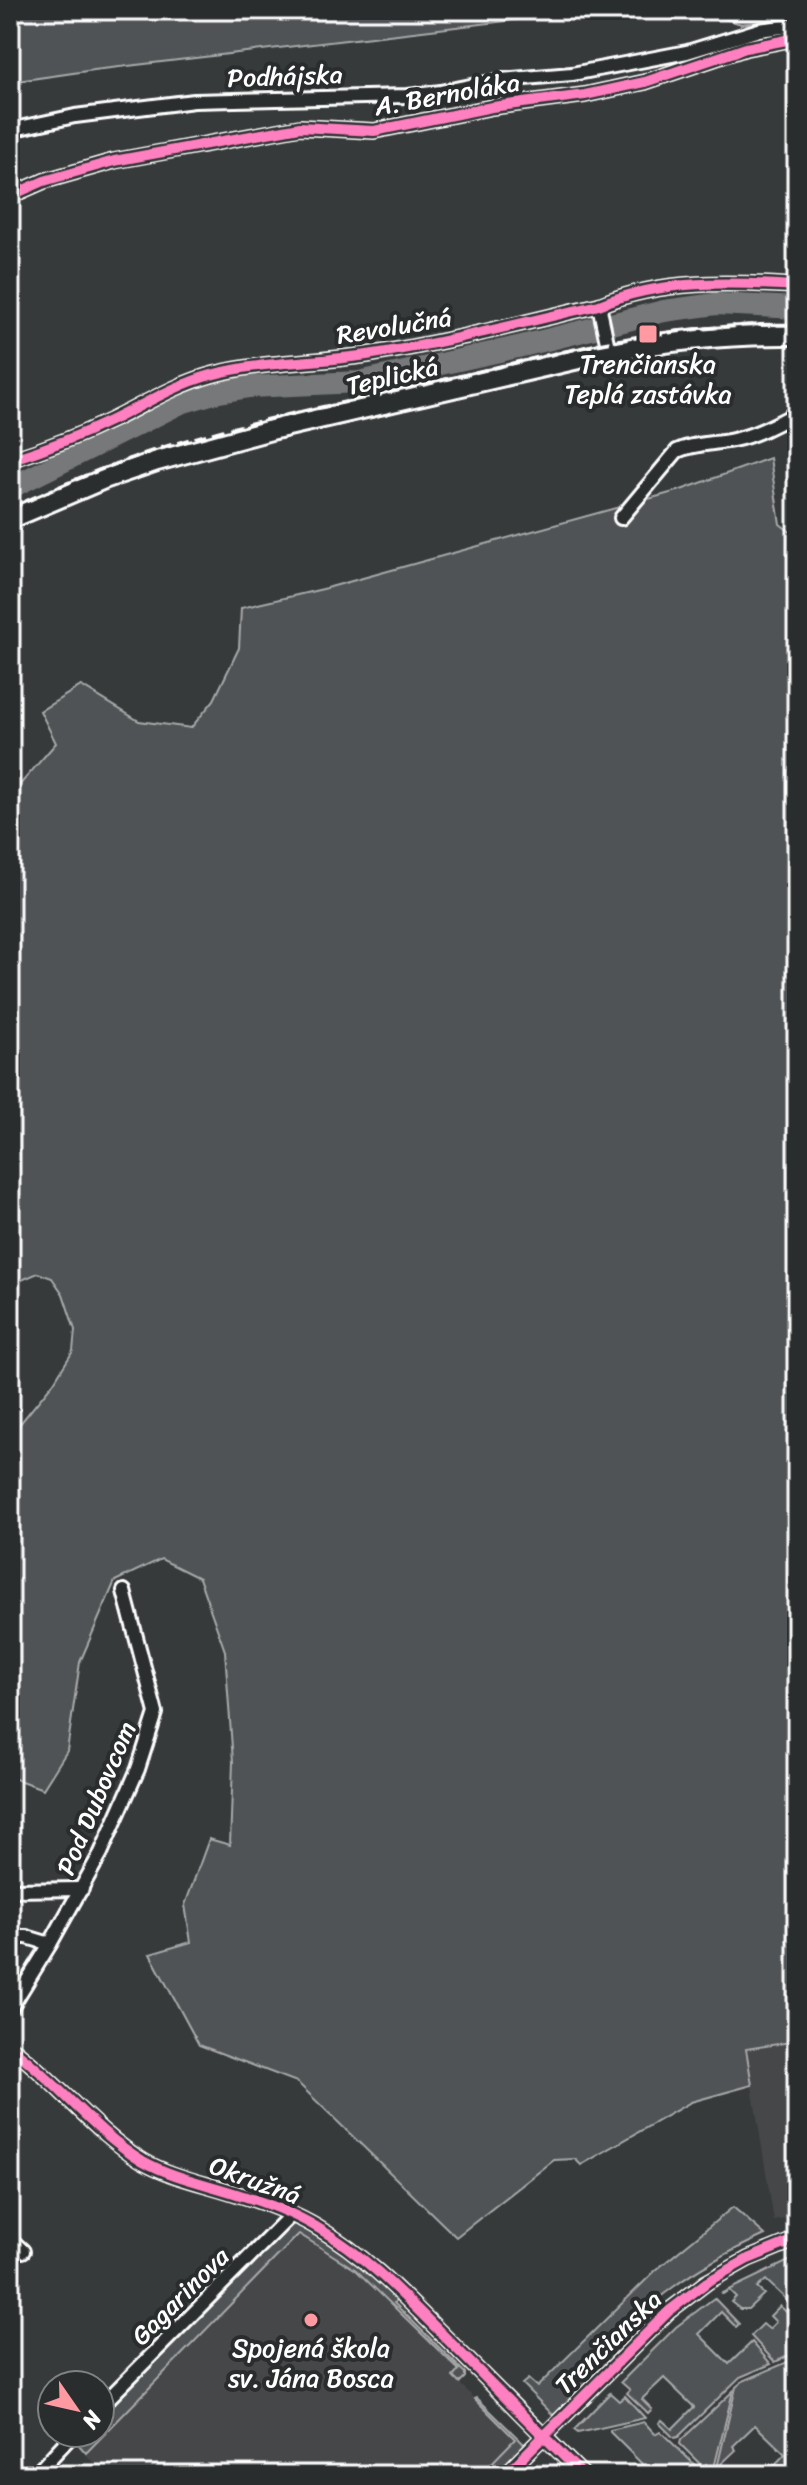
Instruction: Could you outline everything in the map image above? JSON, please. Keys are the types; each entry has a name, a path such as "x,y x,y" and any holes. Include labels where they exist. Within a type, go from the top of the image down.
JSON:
{"main road":[{"name":"Teplická","path":"10,519 104,479 171,457 608,345 721,336 797,335"}],"street":[{"name":"Podhájska","path":"10,130 75,116 194,101 408,96 441,92 501,80 601,69 687,52 759,30 797,25"},
{"name":"A. Bernoláka","path":"10,196 77,170 300,127 374,131 492,107 585,95 645,82 746,48 797,38"},
{"name":"Revolučná","path":"10,460 113,419 178,385 213,375 261,365 419,347 600,309 623,295 669,286 726,282 797,286"},
{"path":"600,309 608,345"},
{"path":"621,518 677,451 758,433 797,413"},
{"name":"Pod Dubovcom","path":"10,2009 101,1853 138,1769 156,1713 124,1591"},
{"path":"10,1890 82,1889"},
{"path":"10,1937 27,1937 50,1944"},
{"name":"Okružná","path":"10,2047 31,2062 117,2142 144,2162 291,2215 318,2228 370,2266 583,2475"},
{"name":"Gagarinova","path":"116,2391 291,2215"},
{"path":"10,2239 23,2251"},
{"name":"Trenčianska","path":"505,2475 669,2311 748,2259 797,2239"},
{"path":"35,2475 59,2449"}],"shaded area":[{"path":"10,10 598,10 10,82"},
{"path":"697,10 797,10 797,18 741,24"},
{"path":"770,458 780,524 797,537 797,2041 746,2049 752,2085 691,2102 581,2165 575,2159 554,2160 456,2237 297,2082 199,2045 150,1954 191,1942 185,1905 209,1839 230,1845 233,1762 225,1651 199,1578 161,1559 115,1581 80,1662 67,1751 43,1789 10,1777 10,1436 54,1382 73,1351 75,1330 63,1294 52,1278 38,1273 10,1285 10,796 56,743 40,711 81,686 139,721 191,728 214,700 239,648 241,608 323,589 681,490"},
{"path":"797,2041 797,2217 774,2221 746,2050"},
{"path":"733,2207 765,2235 705,2266 649,2307 586,2371 588,2384 557,2414 553,2415 522,2384 528,2379 537,2387 656,2270"},
{"path":"288,2224 314,2233 360,2266 397,2299 394,2303 465,2373 459,2383 453,2377 459,2370 356,2270 299,2234 116,2422 116,2396"},
{"name":"Spojená škola sv. Jána Bosca","path":"299,2233 356,2270 459,2370 453,2377 516,2439 480,2475 106,2475 85,2454 90,2449 116,2449 116,2422"},
{"path":"797,2257 797,2292 788,2301 766,2280 757,2288 764,2294 748,2309 740,2309 731,2302 736,2297 729,2290 722,2293"},
{"path":"714,2298 739,2324 736,2327 721,2312 699,2334 729,2364 752,2342 771,2364 740,2377 674,2438 659,2423 662,2420 672,2429 694,2407 664,2378 642,2399 652,2409 648,2413 627,2393 630,2390 621,2382 676,2327"},
{"path":"780,2306 797,2322 797,2352 775,2362 751,2336 763,2324 769,2329 776,2322 770,2316"},
{"path":"797,2358 797,2475 765,2475 785,2454 755,2425 733,2446 736,2450 717,2468 736,2387 743,2381"},
{"path":"733,2391 713,2472 706,2464 703,2467 680,2444"},
{"path":"610,2393 619,2401 625,2396 645,2418 578,2433 574,2430"},
{"path":"477,2398 525,2445 497,2475 480,2475 515,2439"},
{"path":"644,2422 655,2434 660,2431 705,2475 653,2475 610,2432"}],"waterway":[{"path":"10,488 181,403 214,393 249,387 359,382 664,311 716,304 797,308"}],"railway":[{"path":"10,509 127,460 264,420 610,342 702,329 797,325"}],"cycle path":[{"path":"10,196 44,181 114,161 300,127 374,131 492,107 585,95 645,82 746,48 797,38"},
{"path":"10,460 87,431 185,384 230,370 328,360 425,345 599,305 647,290 722,283 797,286"},
{"path":"10,2047 91,2121 143,2161 290,2214 352,2251 398,2291 583,2475"},
{"path":"505,2475 669,2311 707,2282 748,2259 797,2239"}],"place":[{"name":"Trenčianska Teplá zastávka","path":"648,334"},
{"name":"Spojená škola sv. Jána Bosca","path":"311,2320"}]}
